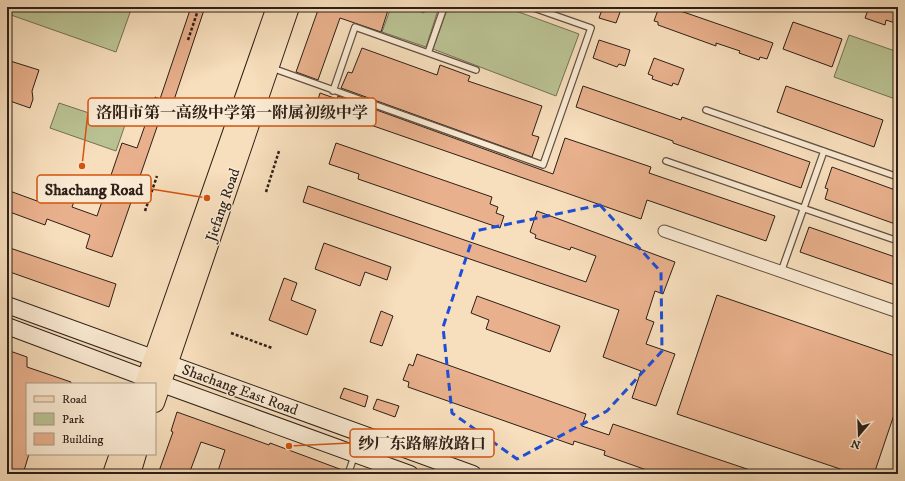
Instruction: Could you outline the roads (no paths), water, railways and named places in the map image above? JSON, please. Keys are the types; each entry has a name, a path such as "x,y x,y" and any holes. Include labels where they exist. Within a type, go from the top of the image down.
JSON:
{"main road":[{"name":"Jiefang Road","path":"263,65 276,7"},
{"name":"Jiefang Road","path":"151,382 161,361 263,65 290,7"},
{"name":"Shachang East Road","path":"7,305 473,474"},
{"name":"Shachang East Road","path":"7,326 151,382"},
{"name":"Shachang East Road","path":"156,384 410,474"},
{"path":"112,474 119,455"},
{"path":"130,474 137,455"}],"street":[{"path":"664,231 898,312"}],"lane":[{"path":"428,53 444,7"},
{"path":"263,65 543,165 591,28 531,7"},
{"path":"333,91 355,27 476,70"},
{"path":"706,110 898,177"},
{"path":"781,272 824,151"},
{"path":"666,161 898,241"},
{"path":"348,474 355,454"}],"place":[{"name":"洛阳市第一高级中学第一附属初级中学","path":"82,166"},
{"name":"Shachang Road","path":"207,198"},
{"name":"纱厂东路解放路口","path":"289,446"}]}
